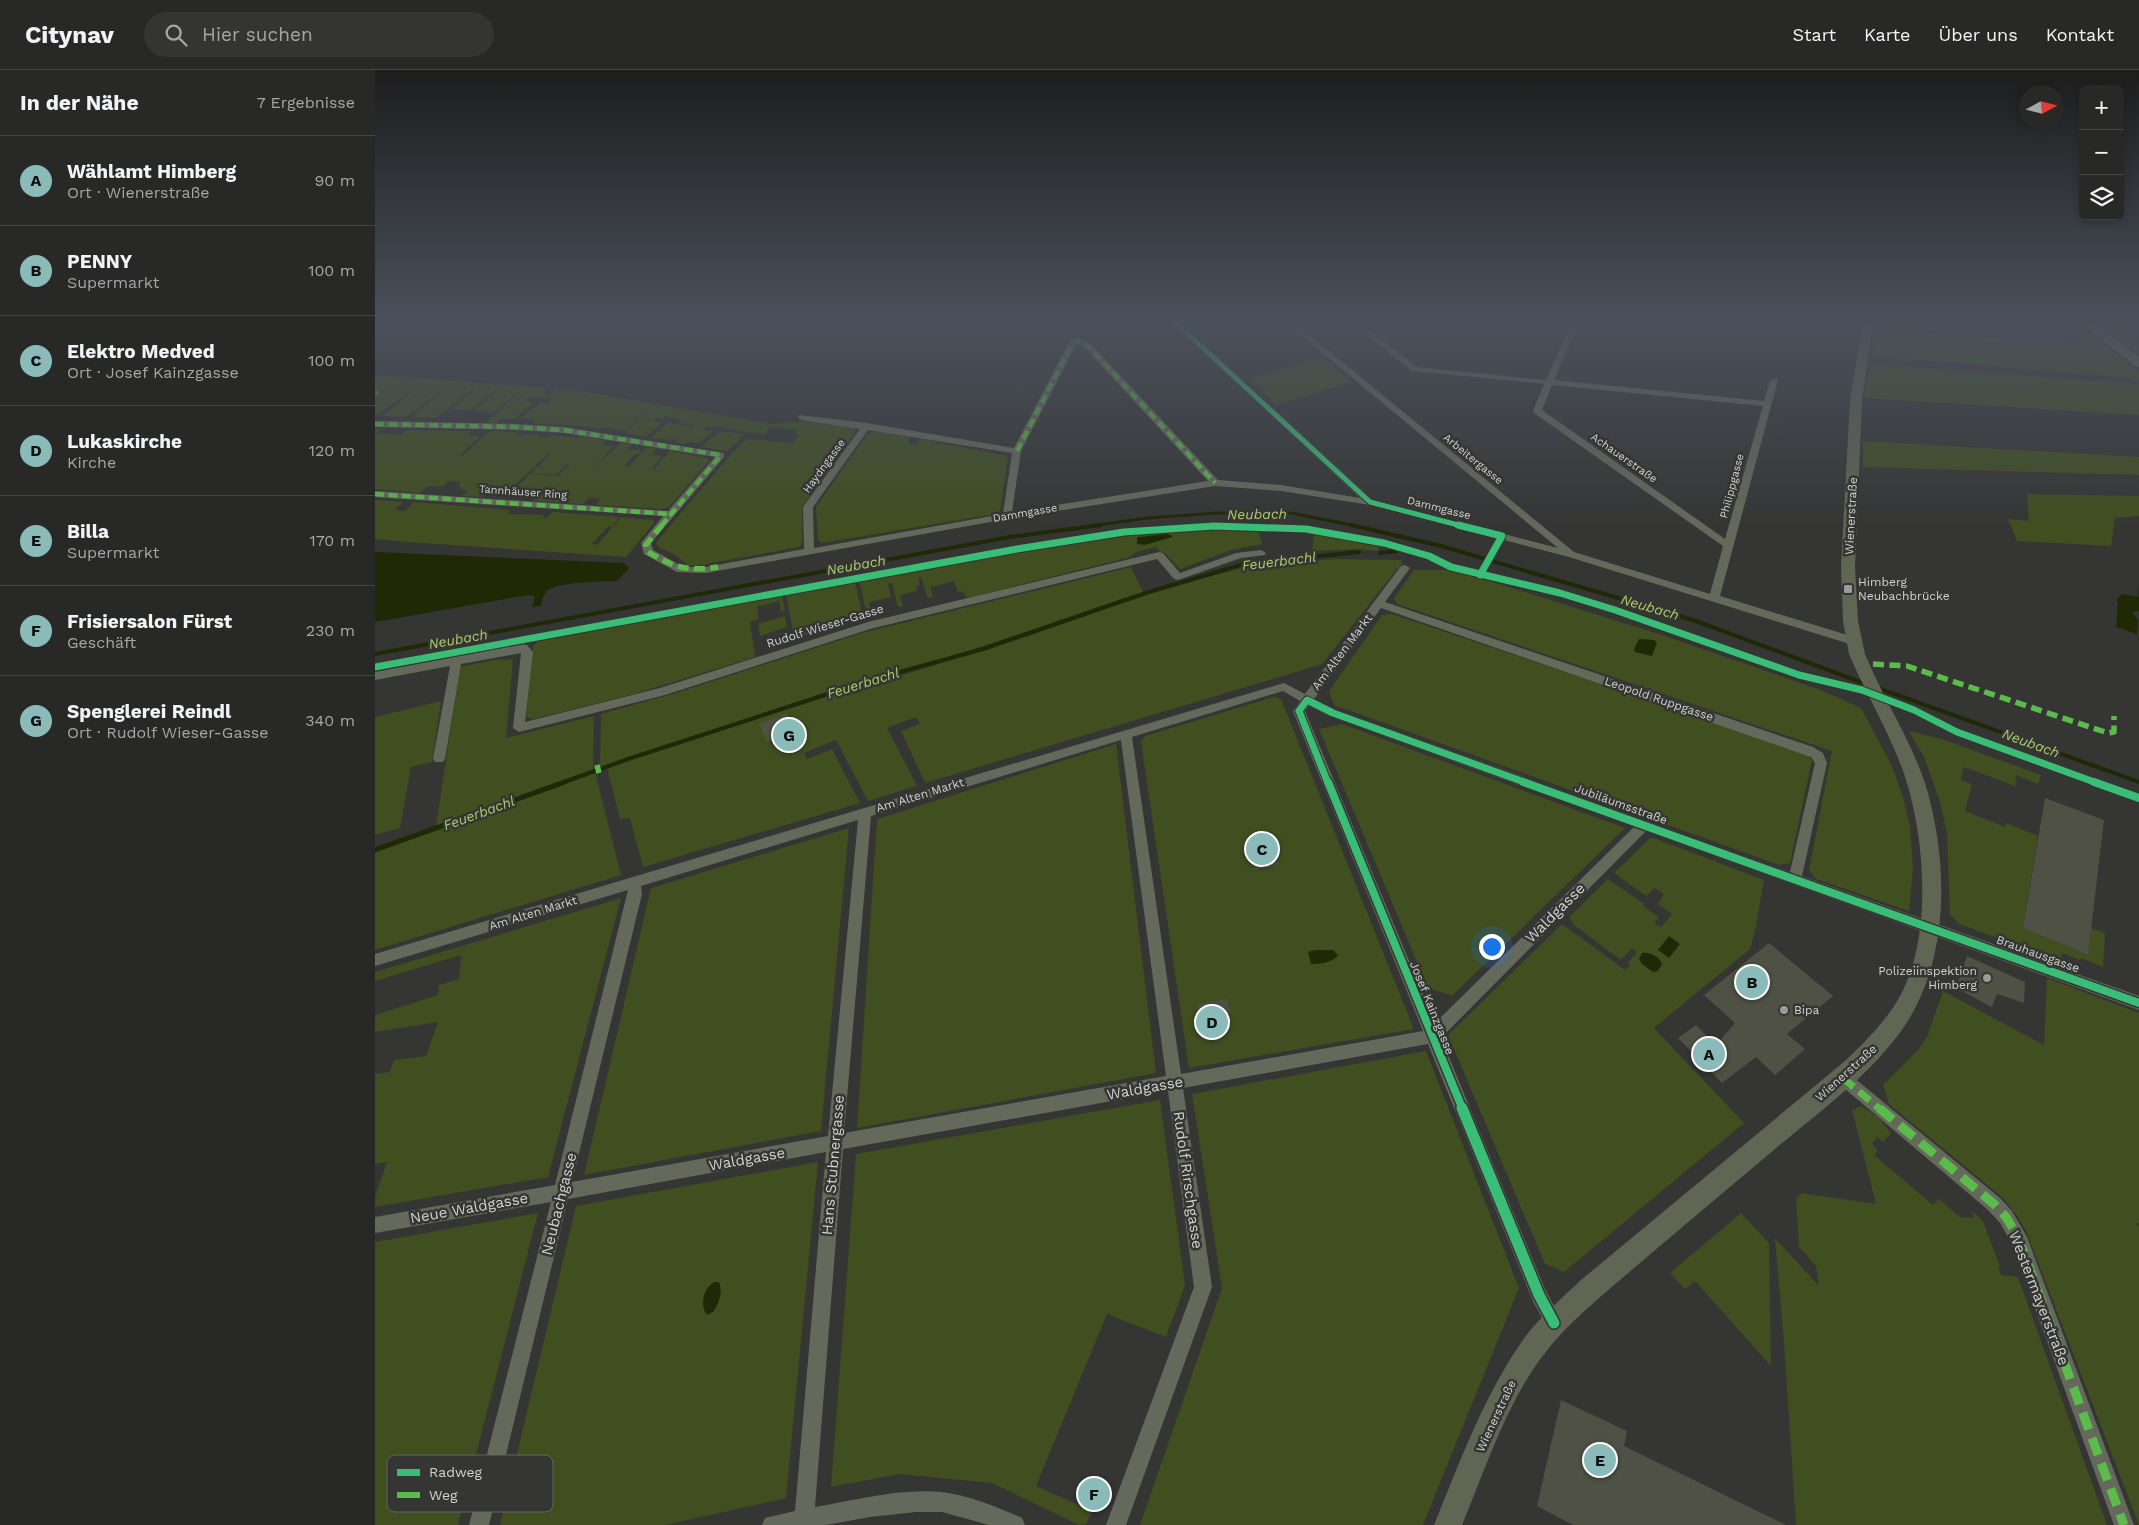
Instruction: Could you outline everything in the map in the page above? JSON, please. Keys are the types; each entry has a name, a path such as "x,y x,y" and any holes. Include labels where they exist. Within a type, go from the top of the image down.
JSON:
{"street":[{"path":"1007,516 1017,451 1048,391"},
{"path":"1130,391 1215,483"},
{"path":"1250,391 1370,502"},
{"name":"Arbeitergasse","path":"1373,391 1573,555"},
{"name":"Achauerstraße","path":"1545,391 1537,410 1727,545"},
{"path":"1642,391 1766,404"},
{"name":"Philippgasse","path":"1714,598 1770,391"},
{"name":"Wienerstraße","path":"1448,1525 1505,1392 1535,1345 1554,1323 1590,1289 1843,1078 1877,1045 1913,993 1925,954 1929,928 1930,844 1925,816 1911,768 1862,665 1853,641 1848,589 1857,391"},
{"path":"802,417 1017,451"},
{"path":"375,424 517,427 564,430 721,455 670,514"},
{"name":"Haydngasse","path":"809,550 809,507 866,426"},
{"name":"Dammgasse","path":"670,514 648,541 647,551 683,570 695,571 1007,516 1215,483 1281,488 1370,502 1573,555 1853,641"},
{"name":"Tannhäuser Ring","path":"375,494 670,514"},
{"name":"Rudolf Wieser-Gasse","path":"456,661 517,649 526,650 519,728 661,692 868,626 1159,555 1178,577 1240,555 1261,553"},
{"name":"Am Alten Markt","path":"375,960 1284,687 1307,700 1405,568"},
{"name":"Leopold Ruppgasse","path":"1378,603 1813,751 1821,759 1821,764 1795,880"},
{"path":"375,676 456,661 439,759"},
{"name":"Jubiläumsstraße","path":"1307,700 1333,713 1929,928"},
{"name":"Josef Kainzgasse","path":"1307,700 1299,711 1539,1294 1554,1323"},
{"name":"Rudolf Rirschgasse","path":"1116,1525 1203,1287 1127,734"},
{"name":"Hans Stubnergasse","path":"804,1519 865,812"},
{"name":"Waldgasse","path":"563,1192 1432,1036 1645,824"},
{"name":"Neubachgasse","path":"497,1455 635,894 634,882"},
{"name":"Brauhausgasse","path":"1929,928 2139,1002"},
{"name":"Westermayerstraße","path":"1843,1078 1994,1204 2012,1226 2034,1278 2123,1525"},
{"name":"Neue Waldgasse","path":"375,1225 563,1192"},
{"path":"772,1525 879,1506 916,1502 942,1502 976,1510 1015,1525"},
{"name":"Neubachgasse","path":"479,1525 482,1512"}],"shaded area":[{"path":"375,391 440,391 407,417 382,416 412,392 409,392 375,416 375,397 381,392"},
{"path":"443,391 470,391 436,418 411,417"},
{"path":"474,391 494,391 470,411 451,409"},
{"path":"497,391 546,391 542,395 549,395 554,391 579,391 772,424 810,421 854,428 856,431 802,507 802,544 799,547 695,566 688,565 672,553 659,548 656,544 657,541 733,452 747,439 793,443 799,435 794,434 797,430 770,427 764,434 748,432 727,451 701,447 720,431 742,434 739,439 747,431 722,428 724,427 716,425 713,428 706,427 704,429 713,431 699,443 688,442 685,444 675,442 682,436 675,440 650,438 668,423 691,426 686,431 694,425 677,422 680,419 666,416 663,419 657,418 654,421 662,423 645,437 624,433 646,415 625,431 602,427 599,429 573,425 532,424 535,420 520,419 539,403 547,404 552,399 528,397 523,401 534,402 515,419 501,419 497,423 485,423 520,392 493,413 474,411"},
{"path":"1261,391 1323,391 1276,405"},
{"path":"1865,391 2139,391 2139,415 1864,398"},
{"path":"375,429 380,429 376,433 401,435 407,430 471,431 467,436 480,436 459,456 462,456 490,431 519,432 516,435 540,435 537,437 541,438 554,435 578,438 580,436 606,441 602,445 614,446 593,468 621,443 633,444 628,450 642,450 625,464 626,466 629,466 647,447 657,449 651,455 663,456 651,469 654,469 670,451 707,458 709,461 669,507 662,509 597,505 600,499 590,497 583,504 533,501 537,496 510,494 530,474 558,476 570,464 567,464 556,475 531,473 551,454 548,454 506,493 489,492 483,497 462,496 468,490 457,487 461,482 448,481 442,487 428,486 420,493 375,489"},
{"path":"876,431 910,437 908,444 917,444 919,439 936,442 936,445 940,443 1008,456 1000,511 995,514 823,543 818,541 816,507 868,433"},
{"path":"1863,441 2139,457 2139,475 1863,467"},
{"path":"2027,494 2139,496 2139,516 2115,518 2111,546 2017,541 2008,519 2029,521"},
{"path":"375,500 403,502 395,510 405,511 414,502 509,510 508,514 545,515 542,518 546,518 552,512 619,517 612,527 608,527 592,544 597,545 621,517 653,520 655,522 626,557 408,542 375,539"},
{"path":"1214,527 1258,529 1262,544 1231,550 1180,569 1165,553 1159,551 1156,547 1136,552 1130,557 968,598 963,591 958,592 954,581 931,587 933,597 928,598 921,577 918,578 920,585 916,586 917,591 900,595 903,606 898,607 892,583 888,583 891,597 869,602 872,614 867,615 859,580 1086,540 1087,542 1130,535"},
{"path":"1314,532 1380,544 1378,551 1359,549 1312,551"},
{"path":"1167,534 1172,537 1145,545 1137,544 1137,538 1139,537"},
{"path":"375,552 624,563 629,568 617,581 561,585 553,588 547,591 541,606 532,607 535,596 528,595 375,622"},
{"path":"1336,559 1401,560 1402,563 1322,664 925,783 901,731 920,724 916,717 887,728 917,786 868,801 836,740 804,753 807,759 832,749 860,803 643,867 630,818 620,819 607,768 871,682 906,674 1017,640 1159,590 1246,567"},
{"path":"1131,567 1143,592 976,649 872,677 600,767 601,714 676,693 862,633"},
{"path":"1414,570 1448,570 1496,583 1659,634 1821,690 1861,708 1892,766 1903,797 1910,827 1913,868 1909,911 1816,879 1809,870 1832,751 1397,604 1394,598"},
{"path":"855,581 862,613 856,614 856,617 828,625 828,628 794,638 786,594"},
{"path":"2139,584 2139,611 2132,612 2138,620 2137,634 2116,627 2118,602 2116,600 2122,594 2138,597"},
{"path":"782,594 785,611 781,612 779,601 757,607 759,619 750,622 755,657 634,694 533,719 526,717 533,646 540,639"},
{"path":"1392,614 1806,753 1812,760 1790,863 1779,865 1334,705 1329,691 1382,615"},
{"path":"785,616 787,627 760,636 758,624"},
{"path":"1639,639 1654,640 1657,643 1652,656 1635,652 1634,649"},
{"path":"513,659 506,738 594,716 593,769 436,826 460,667 495,660"},
{"path":"1274,697 1281,699 1414,1029 1189,1068 1141,742 1145,736"},
{"path":"441,701 432,762 411,767 400,828 375,835 375,717"},
{"path":"1342,724 1625,828 1452,996 1428,988 1319,729"},
{"path":"1909,731 1942,739 2041,775 2038,784 2016,775 2015,786 1964,767 1961,780 1972,784 1965,811 2005,827 2006,823 2038,836 2023,928 2088,955 2091,928 2105,933 2103,967 2062,953 2060,961 1959,924 1950,914 1947,834 1941,805 1924,757"},
{"path":"1116,744 1156,1073 857,1128 877,819"},
{"path":"595,772 621,875 375,950 375,851"},
{"path":"849,828 821,1131 584,1175 651,888"},
{"path":"1651,837 1764,880 1750,949 1654,1028 1744,1123 1564,1272 1545,1264 1448,1035 1562,924 1625,970 1637,952 1632,948 1621,960 1574,925 1569,917 1608,879 1659,917 1654,923 1661,927 1672,914 1658,904 1664,894 1655,888 1646,896 1614,873"},
{"path":"621,898 548,1177 375,1207 375,1197 387,1162 375,1164 375,1074 390,1072 394,1060 426,1056 438,1022 375,1032 375,1015 438,995 439,985 459,979 461,955 375,981 375,972"},
{"path":"1669,936 1680,944 1669,958 1658,950"},
{"path":"1333,950 1338,955 1330,961 1311,964 1308,952"},
{"path":"1642,953 1651,954 1659,959 1662,964 1658,971 1653,972 1642,964 1639,959"},
{"path":"2047,978 2139,1013 2139,1223 2136,1224 2139,1226 2139,1525 2026,1231 2016,1214 2002,1197 1889,1104 1883,1085 1917,1051 1927,1037 1943,991 2044,1045"},
{"path":"1426,1051 1519,1288 1423,1525 1140,1525 1222,1288 1192,1094"},
{"path":"1160,1100 1185,1285 1166,1337 1107,1314 1036,1486 1092,1511 1086,1524 1079,1525 992,1483 899,1474 831,1487 856,1154"},
{"path":"1861,1106 1879,1118 1891,1133 1883,1142 1877,1137 1872,1144 1878,1150 1874,1155 1933,1205 1939,1199 1960,1217 1974,1218 1972,1211 1983,1221 2000,1267 1998,1267 2001,1275 2018,1277 2107,1525 1796,1525 1775,1238 1819,1286 1816,1266 1799,1247 1796,1200 1801,1193 1876,1204 1852,1110"},
{"path":"818,1162 786,1498 665,1525 500,1525 503,1512 553,1512 553,1455 517,1455 576,1206"},
{"path":"538,1213 476,1455 387,1455 387,1512 461,1512 458,1525 375,1525 375,1242"},
{"path":"1741,1213 1769,1243 1771,1366 1695,1281 1685,1289 1670,1273"},
{"path":"715,1282 719,1282 720,1298 713,1312 707,1315 703,1307 704,1297 708,1288"}],"building":[{"path":"787,713 803,749 790,754 782,736 767,742 759,724"},
{"path":"2045,798 2104,820 2088,955 2023,928"},
{"path":"1272,833 1279,865 1254,870 1245,838"},
{"path":"1769,943 1833,996 1787,1034 1805,1049 1775,1075 1756,1057 1722,1083 1678,1038 1696,1025 1716,1045 1735,1023 1704,995"},
{"name":"Polizeiinspektion Himberg","path":"1967,956 2025,982 2024,1003 1997,994 1992,1007 1956,988"},
{"path":"1227,999 1230,1012 1222,1014 1225,1030 1202,1034 1197,1004"},
{"path":"1561,1400 1627,1431 1624,1446 1786,1525 1573,1525 1537,1506"}],"waterway":[{"name":"Neubach","path":"1091,526 1148,518 1217,513 1291,513 1351,525"},
{"name":"Neubach","path":"375,654 1010,537 1101,525"},
{"name":"Neubach","path":"1351,525 1356,526"},
{"name":"Neubach","path":"1351,525 1441,546 1693,620 1866,684"},
{"path":"1380,553 1397,551"},
{"name":"Feuerbachl","path":"562,783 628,759 871,680 983,649 1149,592 1244,564 1359,552"},
{"name":"Neubach","path":"1878,688 2139,782"},
{"name":"Feuerbachl","path":"375,850 565,782"}],"marked path":[{"path":"1017,451 1048,391"},
{"path":"1130,391 1215,483"},
{"path":"375,424 517,427 564,430 721,455 646,545 648,552 674,566 688,570 718,567"},
{"path":"375,494 670,514"},
{"path":"1873,664 1907,666 2108,733 2114,732 2114,716"},
{"path":"597,765 599,773"},
{"path":"1843,1078 1994,1204 2006,1217 2018,1237 2124,1525"}],"cycle path":[{"path":"1250,391 1370,502 1502,536 1480,575"},
{"path":"375,667 1017,549 1124,532 1214,526 1306,529 1384,543 1429,556 1451,567 1560,593 1615,610 1799,675 1862,690 1914,710 1957,732 2139,798"},
{"path":"1554,1323 1539,1295 1299,711 1307,700 1333,713 2139,1003"}],"place":[{"name":"Himberg Neubachbrücke","path":"1848,589"},
{"name":"Spenglerei Reindl","path":"789,735"},
{"name":"Elektro Medved","path":"1262,849"},
{"name":"Polizeiinspektion Himberg","path":"1987,978"},
{"name":"PENNY","path":"1752,982"},
{"name":"Bipa","path":"1784,1010"},
{"name":"Lukaskirche","path":"1212,1022"},
{"name":"Wählamt Himberg","path":"1709,1054"},
{"name":"Billa","path":"1600,1460"},
{"name":"Frisiersalon Fürst","path":"1094,1494"}]}
